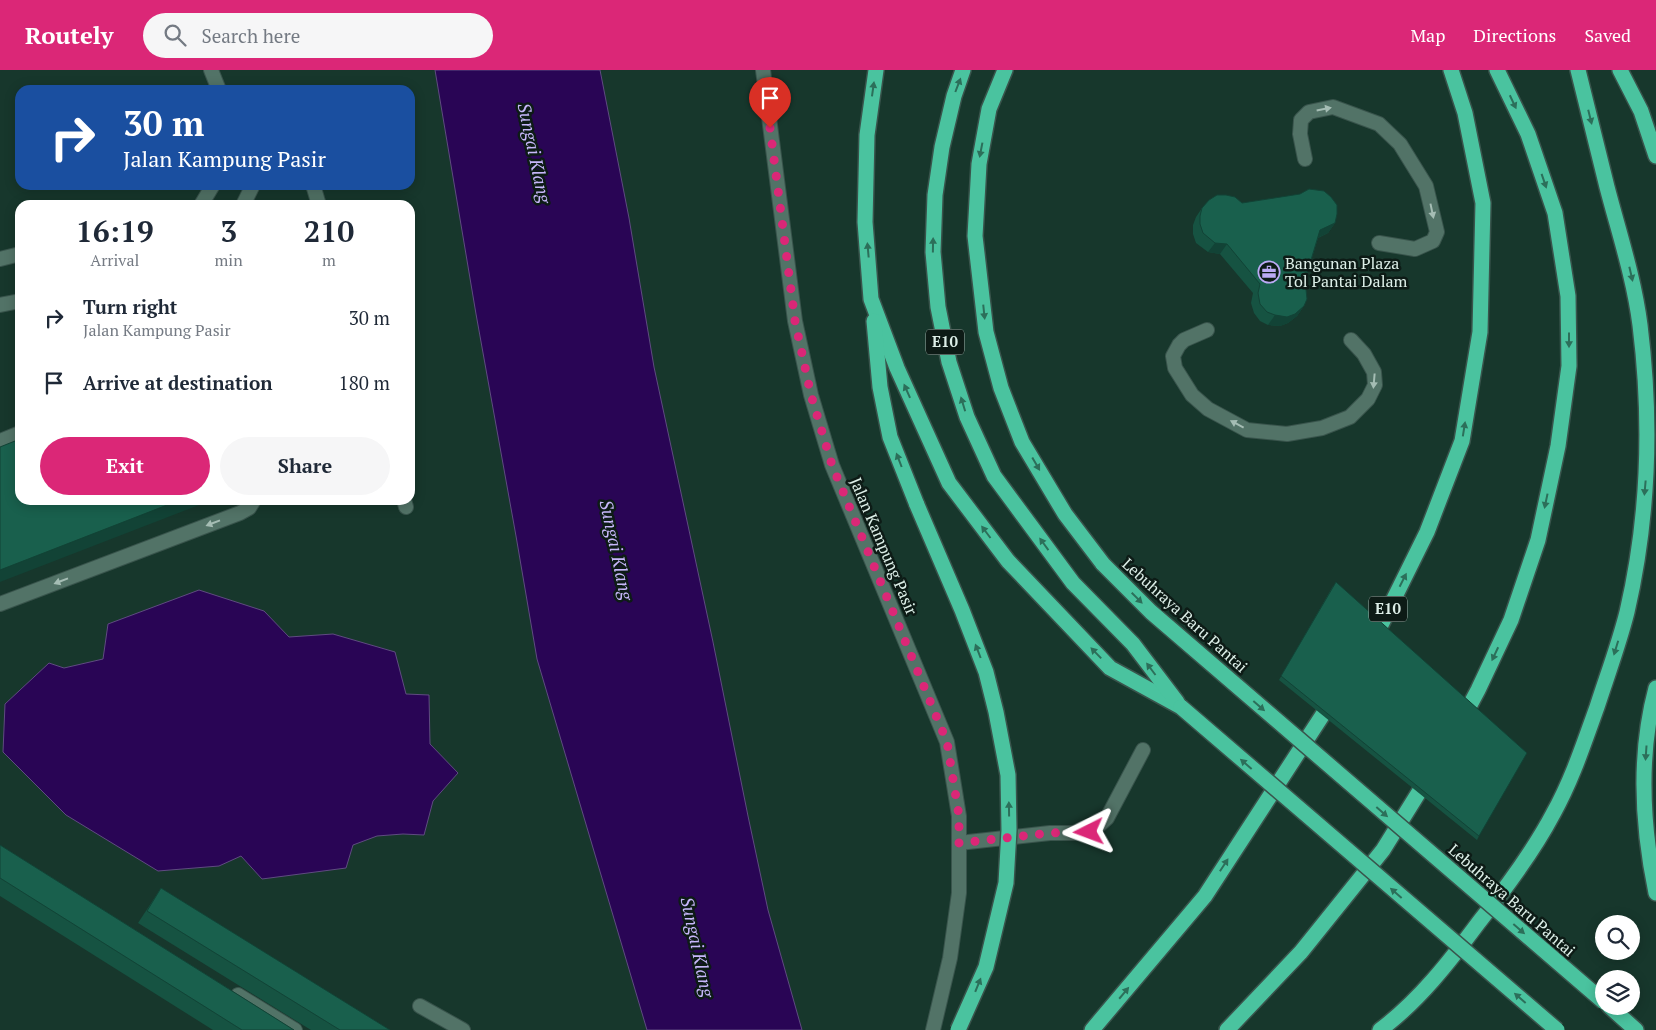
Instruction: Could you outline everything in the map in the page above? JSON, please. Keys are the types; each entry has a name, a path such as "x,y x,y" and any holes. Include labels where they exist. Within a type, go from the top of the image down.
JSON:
{"highway":[{"name":"E10","path":"876,70 866,144 865,222 871,299 897,368 949,483 1008,560 1110,668 1181,708 1557,1030"},
{"name":"E10","path":"964,70 954,96 942,147 935,195 933,252 938,307 949,362 967,417 994,476 1073,583 1133,644 1181,708"},
{"name":"Lebuhraya Baru Pantai","path":"1005,70 989,109 979,164 975,236 986,332 1000,388 1022,442 1065,514 1103,564 1151,612 1595,994"},
{"name":"E10","path":"1364,650 1380,627 1427,532 1462,441 1480,332 1483,203 1466,113 1451,70"},
{"path":"1455,732 1478,690 1511,620 1538,540 1558,446 1569,366 1568,296 1555,213 1528,134 1497,70"},
{"path":"1380,1030 1425,990 1472,932 1513,878 1553,814 1579,758 1627,613 1641,540 1648,463 1645,372 1640,324 1632,277 1578,70"},
{"path":"1620,70 1641,111 1656,156"},
{"path":"871,299 880,386 890,437 986,672 1008,775 1009,830 1006,883 986,967 958,1030"},
{"path":"1656,688 1652,702 1646,749 1643,796 1649,858 1656,893"},
{"path":"1092,1030 1205,896 1339,689"},
{"path":"1227,1030 1301,952 1377,857 1435,766"},
{"path":"1618,1015 1636,1030"}],"street":[{"path":"211,70 216,85"},
{"name":"Jalan Kampung Pasir","path":"763,70 795,321 811,395 832,465 947,742 959,816 959,893 950,958 933,1030"},
{"path":"1305,159 1300,134 1301,120 1309,112 1333,107 1379,124 1400,144 1426,186 1436,232 1433,241 1414,249 1379,244"},
{"path":"0,258 15,255"},
{"path":"0,305 15,302"},
{"path":"1207,330 1184,340 1179,345 1174,356 1175,368 1192,395 1208,409 1247,430 1287,434 1322,428 1350,417 1368,400 1375,385 1374,372 1364,354 1351,340"},
{"path":"0,441 15,435"},
{"path":"0,604 240,513 251,505"},
{"path":"959,843 1050,833 1081,833 1096,828 1107,818 1143,750"},
{"path":"228,988 295,1030"},
{"path":"420,1006 463,1030"}],"water":[{"name":"Sungai Klang","path":"435,70 600,70 629,218 654,367 748,816 768,910 802,1030 647,1030 537,659"},
{"path":"199,590 264,611 289,637 333,634 395,652 406,694 429,695 430,744 458,773 433,801 424,835 377,836 353,845 346,868 262,879 241,856 219,866 158,871 66,815 3,752 5,704 49,663 64,668 103,659 108,624"}],"building":[{"name":"Bangunan Plaza Tol Pantai Dalam","path":"1309,189 1324,191 1331,197 1337,205 1335,223 1320,230 1305,280 1307,299 1304,306 1295,314 1287,317 1275,315 1267,312 1260,304 1258,293 1260,284 1227,244 1215,243 1203,233 1200,224 1202,208 1217,195 1235,197 1242,203 1300,194"},
{"path":"15,441 15,505 167,505 0,570 0,447"},
{"path":"1336,582 1527,753 1479,836 1281,676"},
{"path":"0,845 294,1030 242,1030 0,878"},
{"path":"161,888 390,1030 340,1030 147,911"}],"place":[{"name":"Bangunan Plaza Tol Pantai Dalam","path":"1269,272"}],"route":[{"path":"770,128 795,321 811,395 832,465 947,742 959,816 959,843 1050,833 1089,832"}]}
